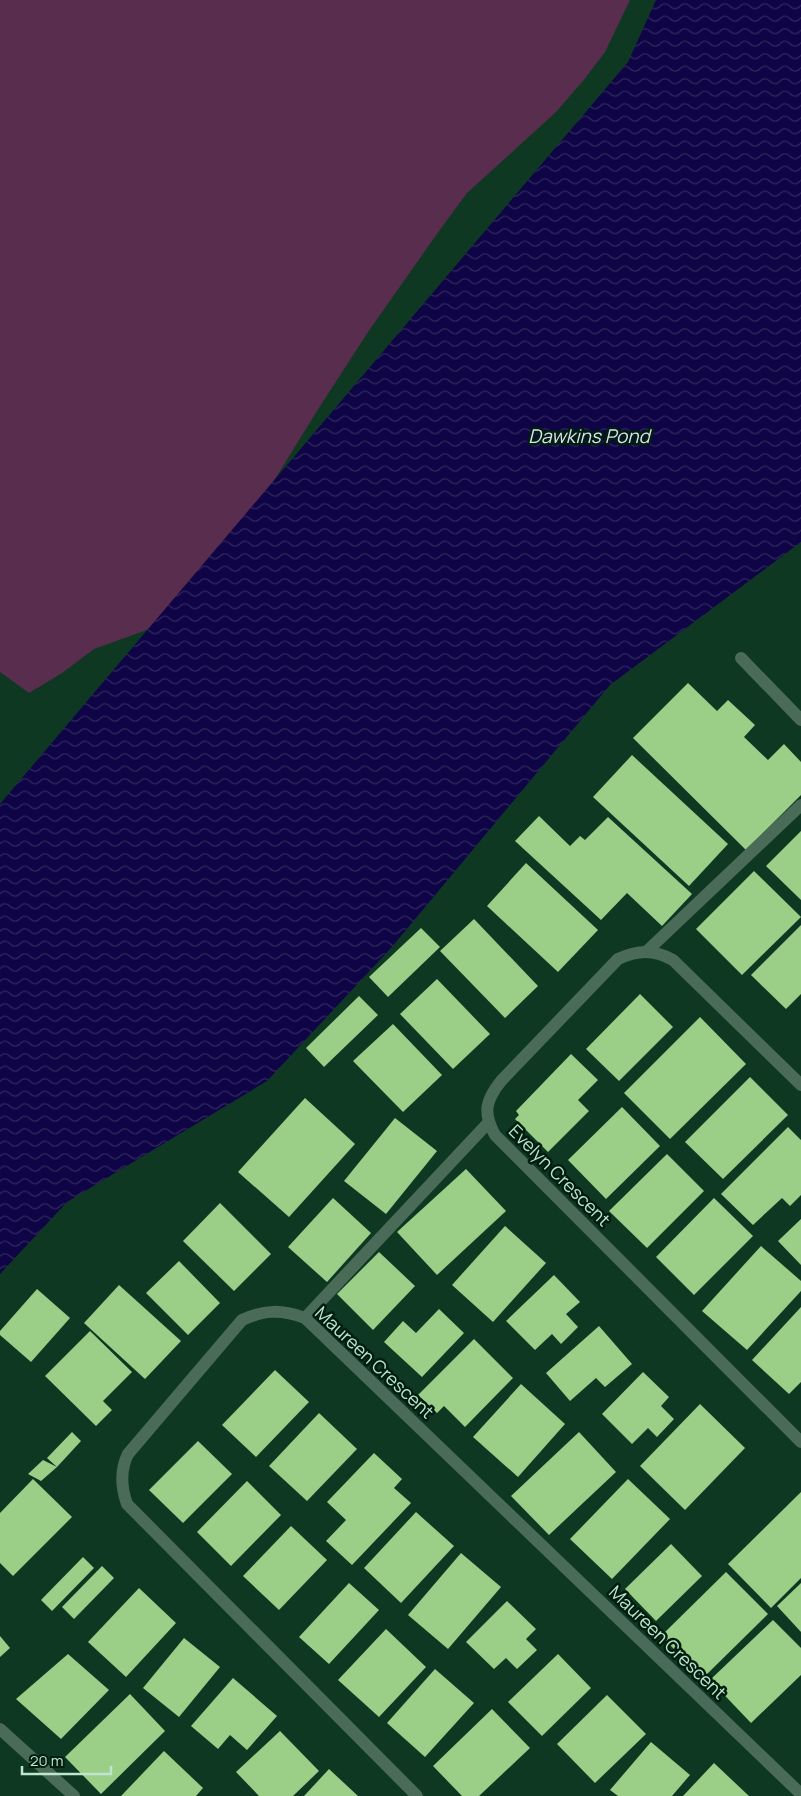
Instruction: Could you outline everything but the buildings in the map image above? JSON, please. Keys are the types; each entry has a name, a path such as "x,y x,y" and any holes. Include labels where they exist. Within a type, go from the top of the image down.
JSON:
{"street":[{"path":"741,658 801,720"},
{"path":"646,952 801,805"},
{"name":"Evelyn Crescent","path":"801,1085 673,960 662,954 631,953 618,959 501,1081 491,1093 487,1108 488,1123 495,1136 801,1442"},
{"path":"304,1318 488,1123"},
{"name":"Maureen Crescent","path":"417,1796 127,1504 122,1491 123,1464 128,1454 242,1320 256,1314 275,1311 290,1312 304,1318 801,1794"},
{"path":"0,1729 74,1796"}],"shaded area":[{"path":"0,0 630,0 605,52 583,81 555,113 467,193 439,231 368,332 317,411 275,479 233,555 178,613 144,631 94,649 62,673 29,693 0,672"}],"water":[{"name":"Dawkins Pond","path":"656,0 801,0 801,542 610,685 391,948 267,1081 67,1202 0,1274 0,804 628,62"}]}
